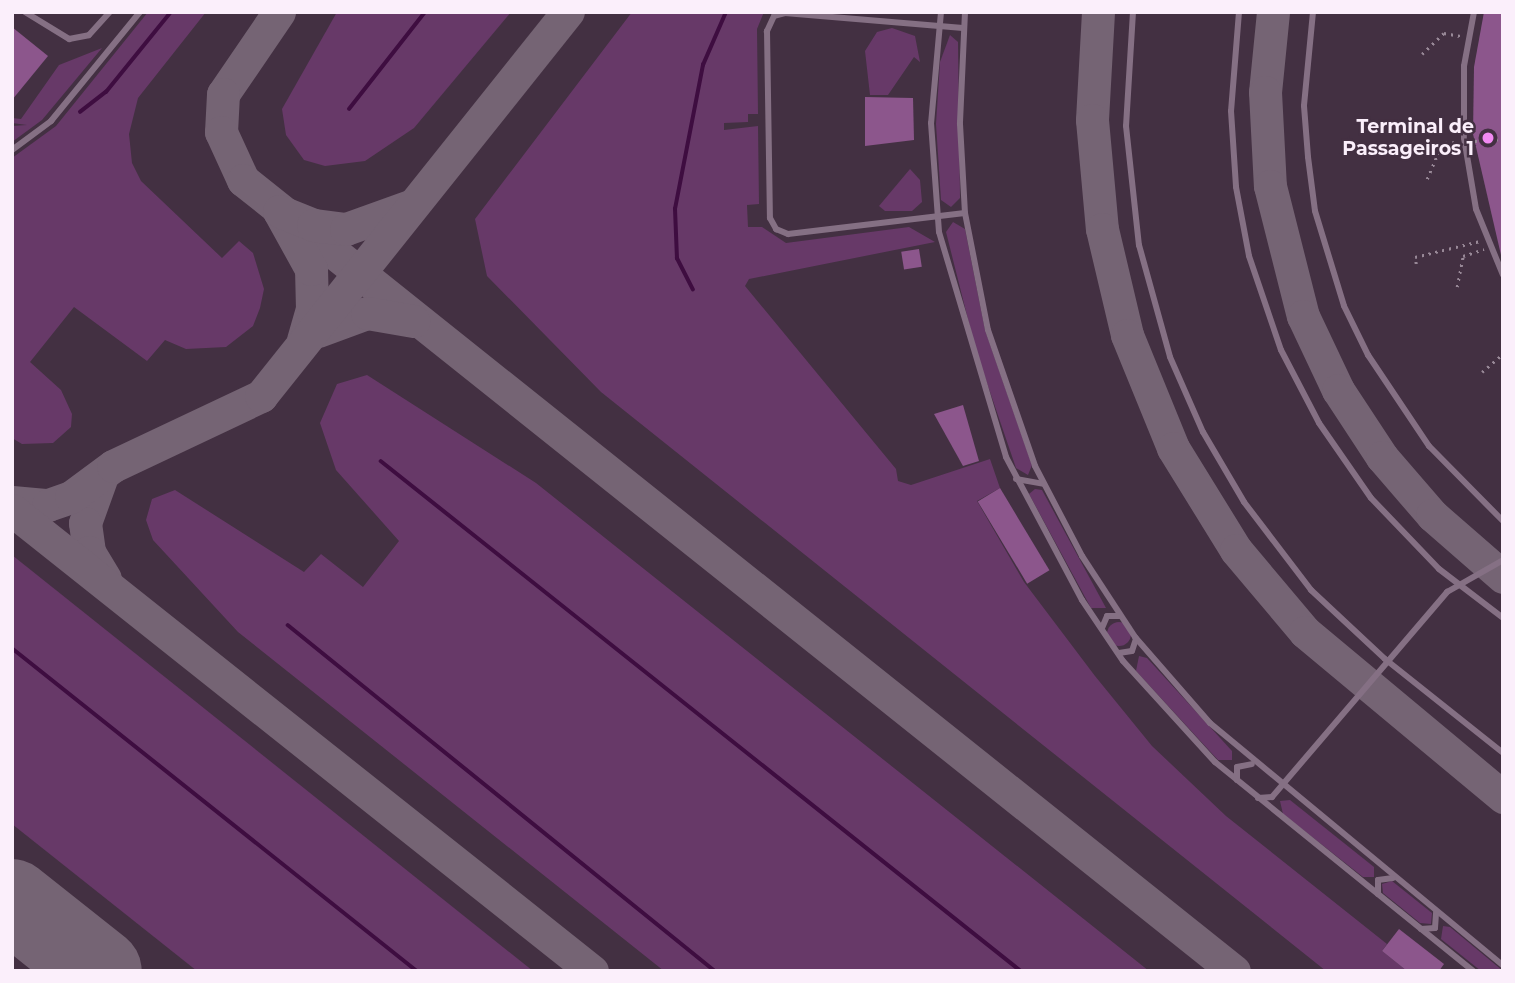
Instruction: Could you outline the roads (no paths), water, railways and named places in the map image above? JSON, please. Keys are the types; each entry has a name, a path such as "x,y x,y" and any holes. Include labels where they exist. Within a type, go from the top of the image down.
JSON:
{"lane":[{"path":"25,12 69,39 89,35 110,12"},
{"path":"12,150 51,121 140,12"},
{"path":"941,12 931,124 936,216 970,351 1015,478 1026,498 1115,649 1239,783 1473,971"},
{"path":"965,12 965,213 988,330 1035,466 1045,486 1135,637 1254,765 1503,965"},
{"path":"1133,12 1128,165 1141,257 1170,357 1209,443 1268,536 1311,590 1385,659 1503,753"},
{"path":"1239,12 1232,149 1249,256 1268,316 1299,388 1342,461 1403,534 1457,584 1503,618"},
{"path":"1313,12 1304,106 1308,158 1315,211 1344,306 1368,355 1429,446 1503,521"},
{"path":"1474,12 1464,66 1464,138 1476,209 1503,275"},
{"path":"963,28 785,13 774,16 767,31 770,218 776,229 789,234 965,213"},
{"path":"1026,498 1035,466"},
{"path":"1015,478 1045,486"},
{"path":"1257,797 1268,799 1280,787 1385,659 1457,584 1503,560"},
{"path":"1104,632 1107,616 1123,619"},
{"path":"1115,649 1132,651 1135,637"},
{"path":"1239,783 1237,767 1254,765"},
{"path":"1380,897 1378,880 1395,879"},
{"path":"1420,928 1434,928 1434,910"}],"waterway":[{"path":"80,112 106,92 171,12"},
{"path":"349,109 425,12"},
{"path":"693,290 677,259 675,209 703,65 726,12"},
{"path":"381,461 1021,971"},
{"path":"288,625 715,971"},
{"path":"12,648 417,971"}],"place":[{"name":"Terminal de Passageiros 1","path":"1488,138"}]}
